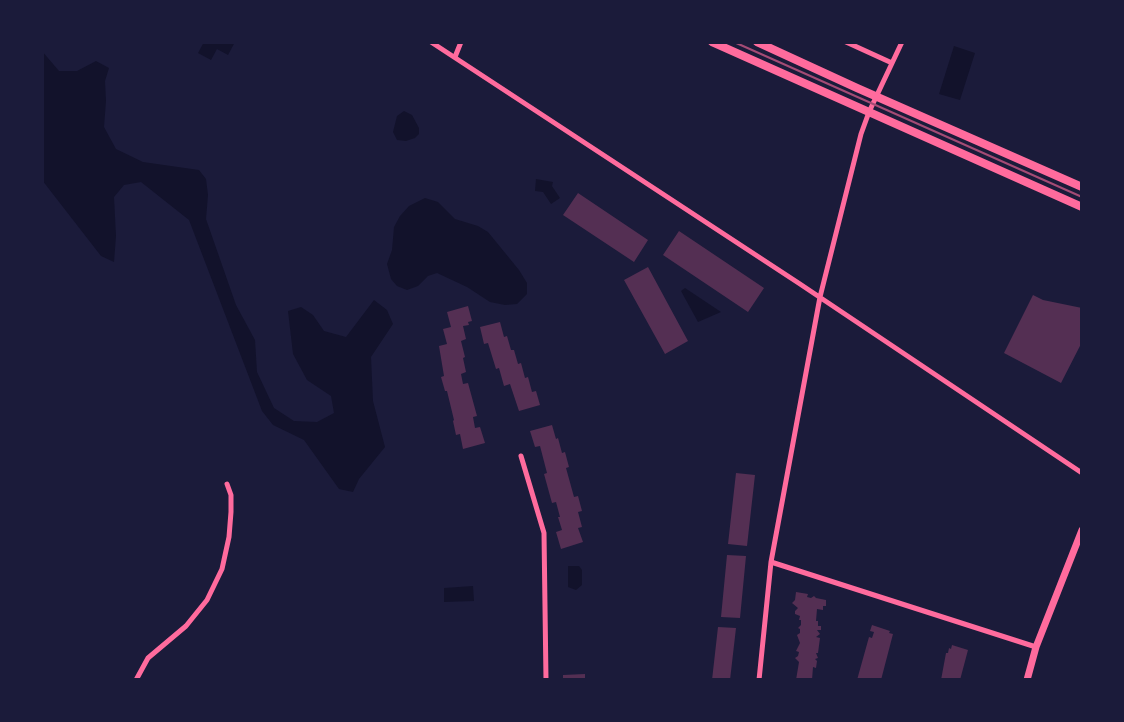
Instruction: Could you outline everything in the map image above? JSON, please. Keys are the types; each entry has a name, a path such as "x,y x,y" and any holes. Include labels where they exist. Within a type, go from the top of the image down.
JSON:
{"main road":[{"path":"712,42 1082,207"},
{"path":"757,42 1082,187"}],"street":[{"path":"431,42 1082,473"},
{"path":"454,57 461,42"},
{"path":"846,42 892,63"},
{"path":"759,680 771,562 820,298 861,134 902,42"},
{"path":"521,456 544,533 546,680"},
{"path":"136,680 148,658 186,626 207,600 222,569 231,512 228,484"},
{"path":"1027,680 1036,647 1082,530"},
{"path":"771,562 1036,647"}],"shaded area":[{"path":"204,42 235,42 228,55 217,49 211,60 198,53"},
{"path":"954,46 975,53 960,100 939,94"},
{"path":"42,51 59,71 77,71 96,61 109,68 105,81 104,127 116,149 143,162 199,170 206,179 206,219 236,305 255,340 257,372 274,408 294,421 317,422 334,413 331,396 307,380 293,354 288,311 301,307 313,315 324,331 346,337 374,300 387,310 393,324 371,357 373,401 385,447 359,479 353,492 339,489 304,440 273,425 262,411 189,220 141,182 124,185 114,197 114,262 101,256 42,180"},
{"path":"404,111 412,115 419,128 419,134 415,138 406,141 397,140 393,132 397,116"},
{"path":"536,179 553,182 552,186 560,198 551,204 543,192 535,191"},
{"path":"425,198 438,202 455,219 488,232 527,283 527,294 517,304 490,302 467,287 437,273 407,290 397,286 391,279 387,264 392,250 394,227 409,206"},
{"path":"685,288 721,312 698,322 681,291"},
{"path":"568,566 579,566 582,570 582,585 576,590 568,587"},
{"path":"473,586 474,601 444,602 444,588"}],"building":[{"path":"578,193 648,240 634,262 563,215"},
{"path":"679,231 764,288 748,312 663,255"},
{"path":"648,267 688,341 665,354 624,280"},
{"path":"1033,295 1043,300 1082,308 1082,342 1061,383 1004,353"},
{"path":"468,306 472,321 463,326 466,339 461,341 466,372 461,374 463,384 468,383 477,416 473,417 475,428 480,427 485,443 463,449 460,434 456,435 447,391 441,377 444,376 439,346 447,344 443,329 451,327 447,312"},
{"path":"500,322 504,337 507,336 518,364 521,363 525,378 528,377 532,392 536,391 540,405 519,411 510,384 504,386 488,343 484,344 480,327"},
{"path":"552,425 562,453 565,452 569,467 566,468 574,497 578,496 582,511 578,512 582,527 578,528 583,542 561,549 556,532 562,530 560,517 556,502 552,503 540,446 535,447 530,431"},
{"path":"736,473 755,475 747,546 728,544"},
{"path":"727,555 746,556 740,618 721,617"},
{"path":"796,592 826,600 823,610 817,609 816,621 821,630 817,630 820,634 816,637 820,638 816,653 818,658 815,659 816,668 813,667 812,680 796,680 799,662 795,658 799,652 796,651 800,643 797,635 800,633 798,628 801,620 800,616 795,614 798,608 792,603"},
{"path":"872,625 893,634 881,680 857,680 869,637 872,638 874,632 870,631"},
{"path":"718,627 736,628 730,680 712,680"},
{"path":"952,645 968,650 960,680 941,680 946,653"},
{"path":"585,674 585,680 563,680 563,675"}],"tram line":[{"path":"734,42 1082,197"}]}
